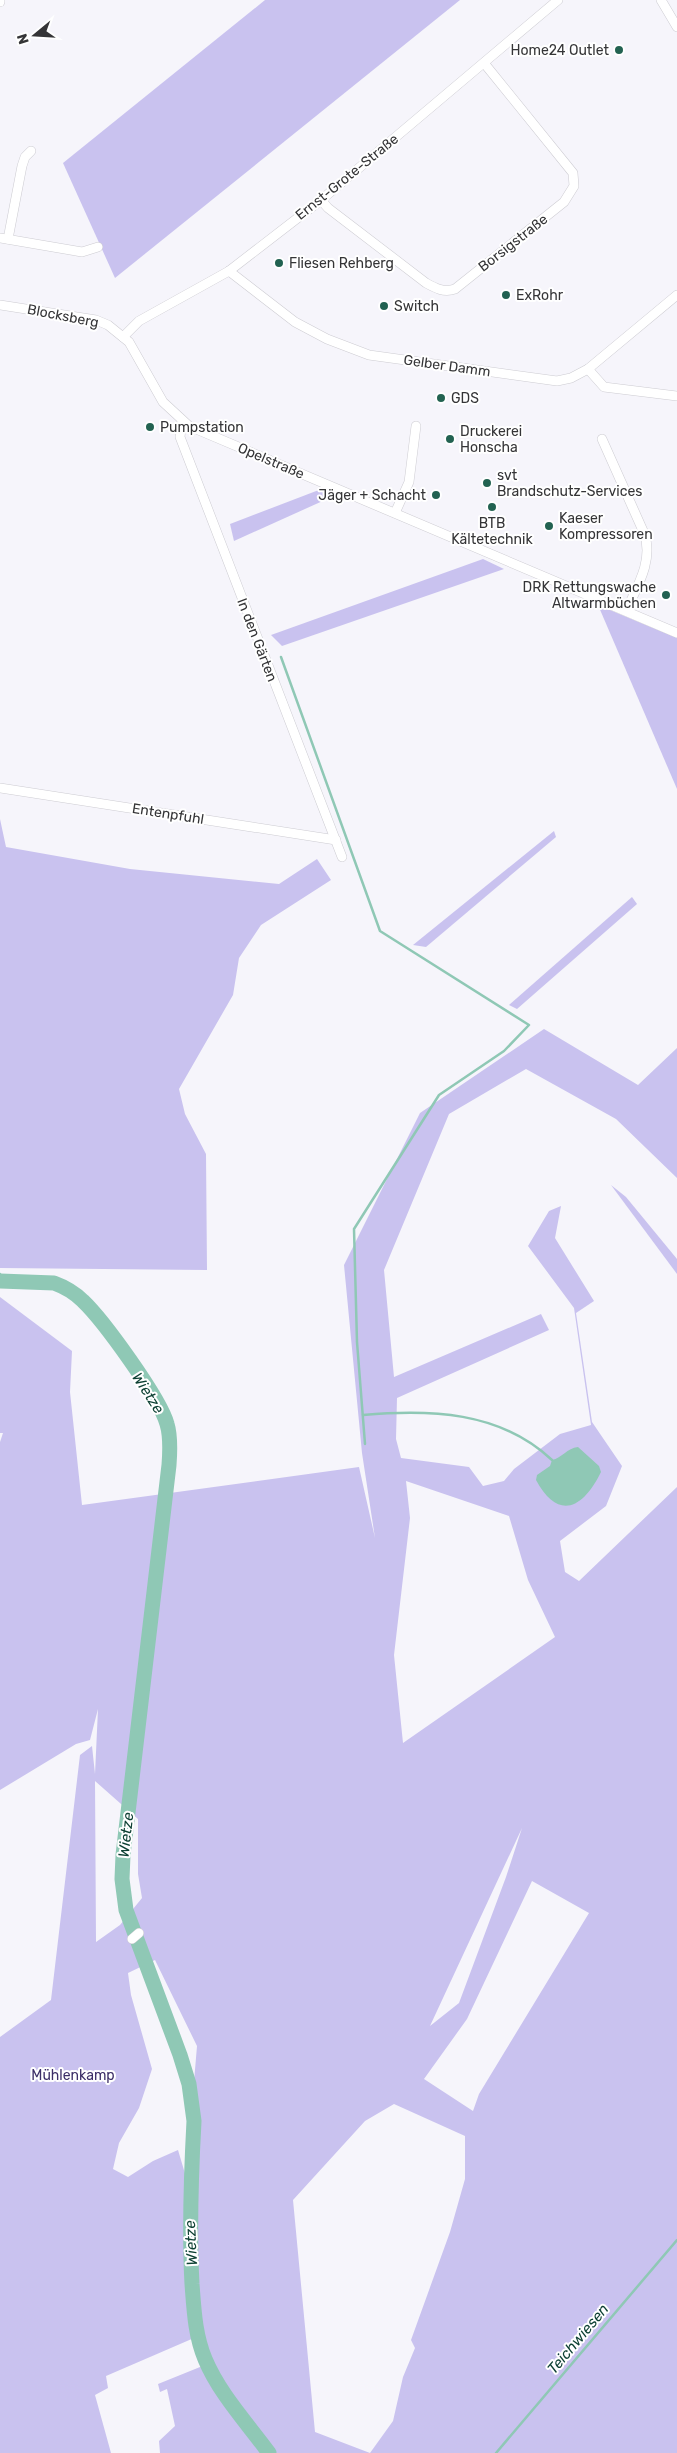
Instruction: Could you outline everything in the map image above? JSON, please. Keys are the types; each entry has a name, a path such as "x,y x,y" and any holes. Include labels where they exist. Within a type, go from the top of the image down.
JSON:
{"street":[{"name":"Ernst-Grote-Straße","path":"123,337 139,321 229,271 321,200 558,0"},
{"path":"661,0 677,28"},
{"name":"Borsigstraße","path":"321,200 328,208 426,283 446,291 455,289 564,202 574,186 573,173 484,63"},
{"path":"32,150 25,157 22,166 4,239 82,252 98,246"},
{"name":"Gelber Damm","path":"229,271 296,322 327,340 369,355 557,381 571,378 588,368 677,295"},
{"name":"Blocksberg","path":"0,306 96,320 123,337"},
{"name":"Opelstraße","path":"123,337 138,356 163,402 189,426 677,633"},
{"path":"588,368 604,386 677,396"},
{"name":"In den Gärten","path":"182,421 180,437 182,443 342,857"},
{"path":"395,513 409,482 416,426"},
{"path":"602,439 644,533 648,548 647,561 626,611"},
{"name":"Entenpfuhl","path":"0,788 336,840"}],"green space":[{"path":"265,0 460,0 115,278 63,163"},
{"path":"324,488 336,495 234,541 230,524"},
{"path":"483,559 504,569 282,646 271,635"},
{"path":"598,605 677,638 677,789"},
{"path":"0,819 6,847 130,869 279,884 317,859 331,880 261,925 239,958 233,995 179,1089 185,1114 206,1154 207,1270 0,1268"},
{"path":"554,831 556,837 426,947 413,945"},
{"path":"632,897 637,904 517,1009 509,1005"},
{"name":"Mühlenkamp","path":"544,1029 638,1085 677,1048 677,1178 616,1119 526,1069 449,1114 384,1270 394,1377 541,1314 549,1330 397,1398 396,1439 401,1458 469,1467 483,1486 504,1481 514,1469 560,1434 591,1425 574,1308 528,1246 549,1211 561,1206 555,1238 594,1301 576,1313 592,1422 622,1466 606,1506 560,1541 565,1572 579,1581 677,1487 677,2453 370,2453 160,2453 159,2441 175,2426 167,2389 160,2392 158,2384 205,2365 202,2341 194,2338 106,2376 108,2388 95,2395 111,2453 0,2453 0,2037 51,2000 80,1755 92,1746 95,1774 98,1709 90,1740 76,1744 0,1790 0,1442 3,1433 0,1433 0,1297 72,1351 70,1392 82,1505 359,1467 375,1538 362,1453 344,1265 420,1113","holes":["406,1481 509,1516 528,1580 555,1637 403,1743 394,1655 410,1518","95,1781 138,1819 138,1874 142,1898 120,1925 96,1942","522,1828 506,1877 459,2003 430,2026","532,1881 589,1913 479,2094 473,2111 424,2079 467,2019","155,1960 197,2046 186,2177 178,2150 153,2161 128,2177 113,2169 119,2143 139,2108 152,2069 131,1995 128,1973","394,2104 465,2136 465,2179 450,2232 411,2340 415,2348 403,2377 393,2421 370,2453 315,2432 293,2200 365,2121"]},
{"path":"611,1185 626,1197 677,1259 677,1274"}],"shaded area":[{"path":"578,1447 599,1466 601,1472 594,1485 578,1502 570,1505 561,1505 544,1493 536,1480 537,1475 550,1466 552,1460"}],"waterway":[{"path":"281,657 380,931 529,1025 504,1051 439,1095 354,1229 357,1342 365,1444"},
{"name":"Wietze","path":"0,1274 1,1281"},
{"name":"Wietze","path":"0,1281 54,1283 70,1290 80,1298 104,1325 130,1360 154,1396 167,1424 170,1444 169,1465 123,1855 122,1879 126,1910 189,2084 194,2121 191,2263 194,2313 199,2341 205,2359 218,2384 269,2453"},
{"path":"363,1415 413,1413 463,1417 510,1431 532,1444 552,1460"},
{"name":"Teichwiesen","path":"496,2453 677,2240"}],"place":[{"name":"Home24 Outlet","path":"619,50"},
{"name":"Fliesen Rehberg","path":"279,263"},
{"name":"ExRohr","path":"506,295"},
{"name":"Switch","path":"384,306"},
{"name":"GDS","path":"441,398"},
{"name":"Pumpstation","path":"150,427"},
{"name":"Druckerei Honscha","path":"450,439"},
{"name":"svt Brandschutz-Services","path":"487,483"},
{"name":"Jäger + Schacht","path":"436,495"},
{"name":"BTB Kältetechnik","path":"492,507"},
{"name":"Kaeser Kompressoren","path":"549,526"},
{"name":"DRK Rettungswache Altwarmbüchen","path":"666,595"}]}
